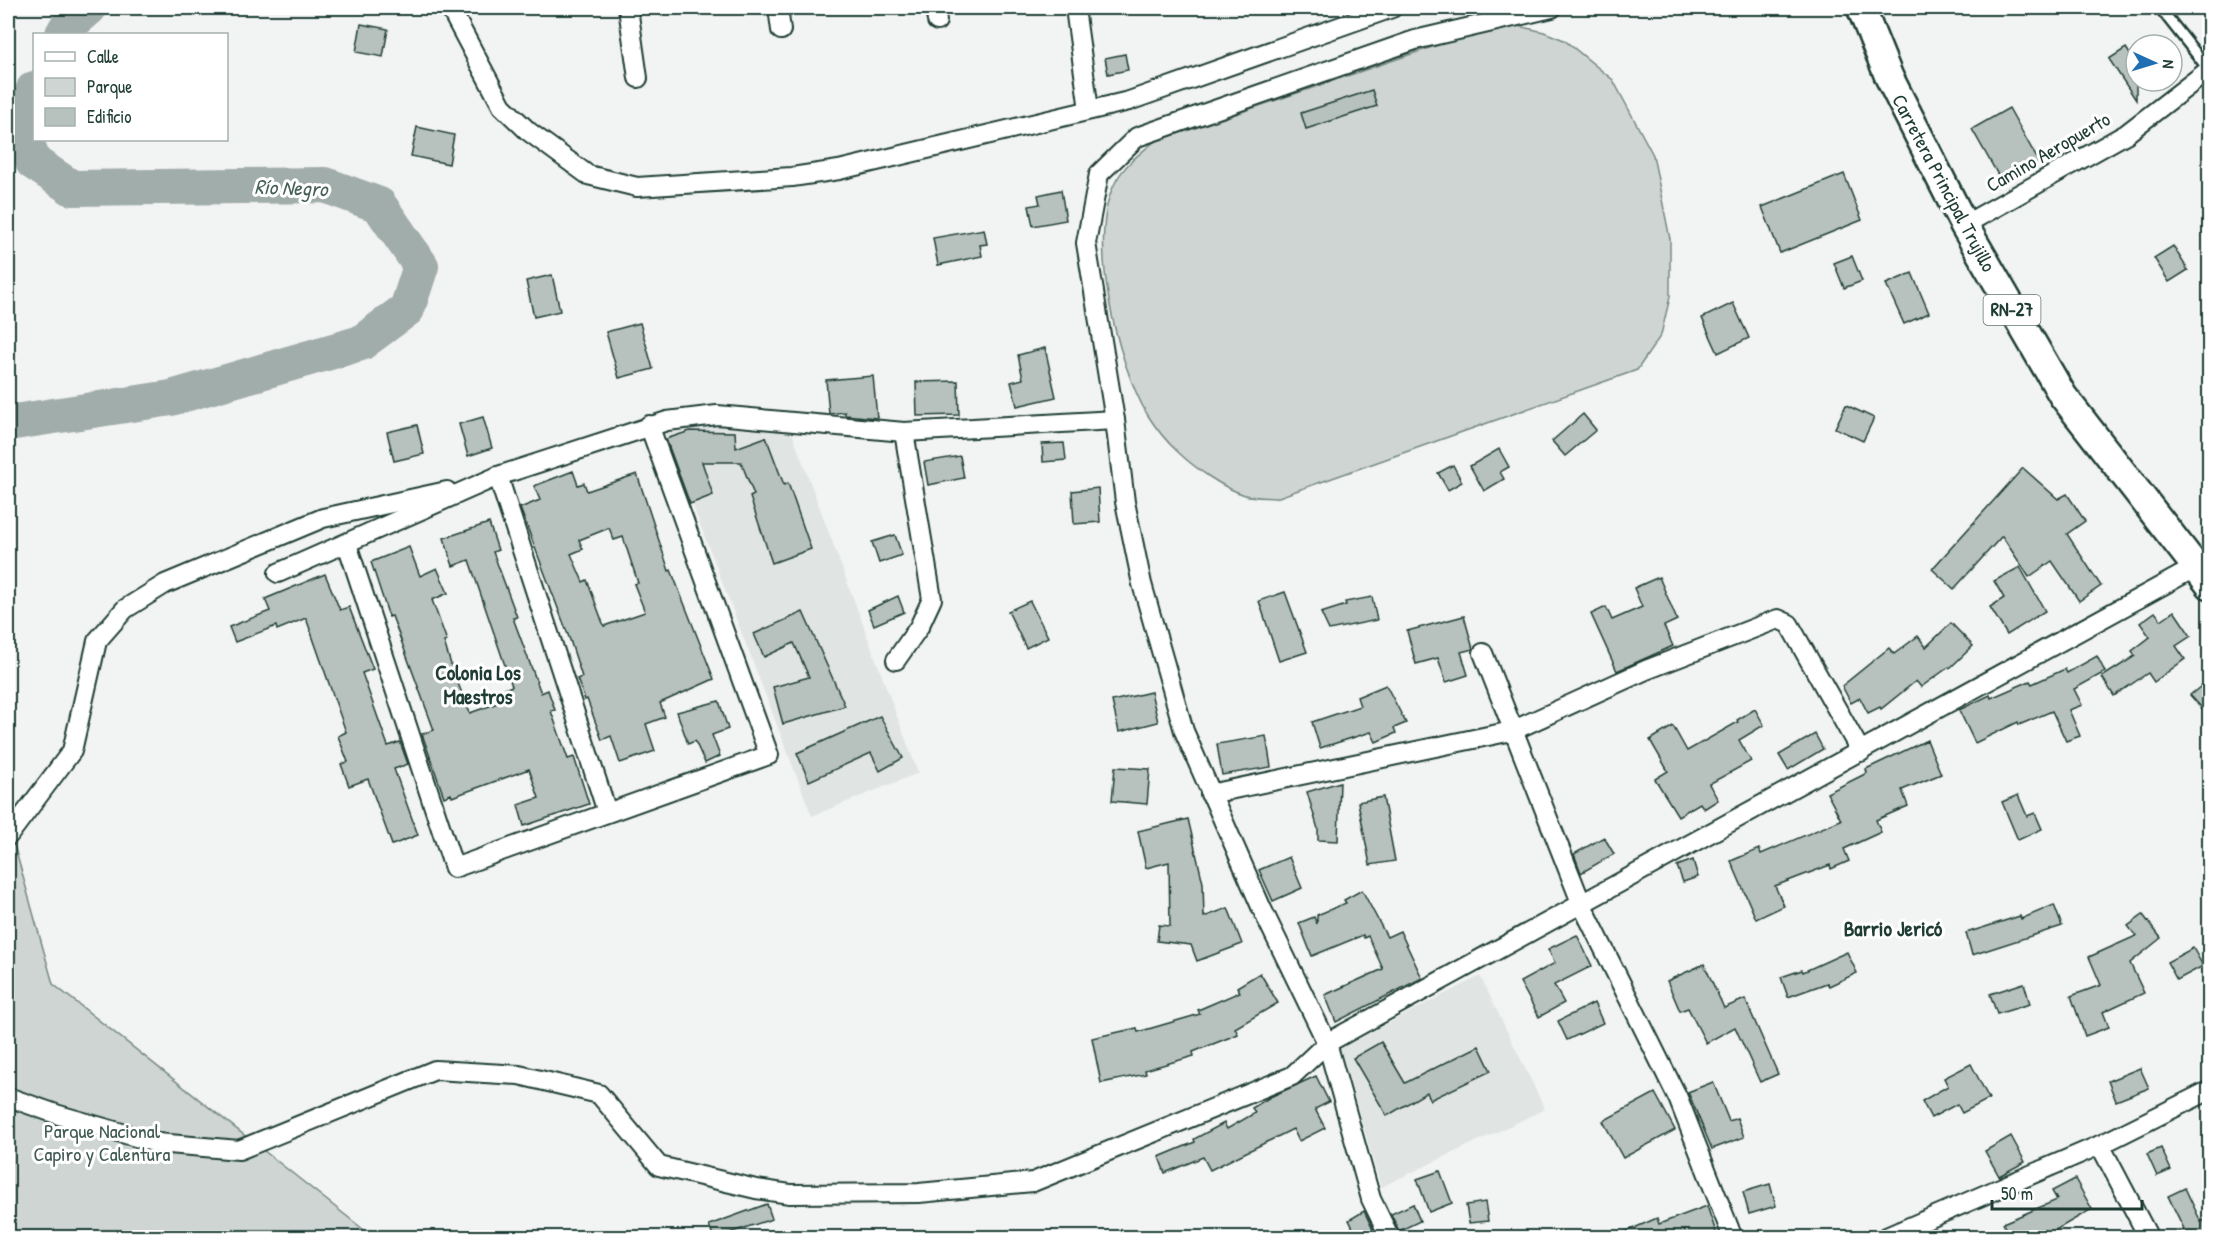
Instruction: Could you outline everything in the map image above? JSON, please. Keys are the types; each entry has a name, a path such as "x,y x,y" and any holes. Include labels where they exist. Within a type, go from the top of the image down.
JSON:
{"main road":[{"name":"Carretera Principal Trujillo","path":"1861,8 1889,78 1964,225 2063,396 2203,576"}],"street":[{"path":"450,8 502,106 528,131 588,175 637,187 792,177 839,170 1089,111 1129,101 1392,8"},
{"path":"628,8 638,78"},
{"path":"778,8 781,30"},
{"path":"1075,8 1089,111"},
{"path":"1390,1238 1371,1198 1327,1043 1210,794 1184,731 1142,584 1125,502 1115,420 1086,243 1099,174 1137,137 1415,40 1552,8"},
{"name":"Camino Aeropuerto","path":"1964,225 2126,134 2209,69"},
{"path":"278,573 498,476 649,425 717,415 904,432 1115,420"},
{"path":"347,544 454,868 769,755 649,425"},
{"path":"896,660 919,627 932,599 904,432"},
{"path":"498,476 607,812"},
{"path":"8,836 72,751 97,640 125,609 165,584 323,518 478,484"},
{"path":"8,1096 59,1115 157,1143 239,1150 435,1070 519,1075 599,1094 659,1166 756,1189 790,1194 919,1193 1033,1182 1292,1076 1327,1043 1861,752 2203,576"},
{"path":"1210,794 1512,731 1646,670 1778,619 1789,624 1861,752"},
{"path":"1483,653 1582,906 1678,1098 1733,1238"},
{"path":"1884,1238 2100,1145 2210,1090"},
{"path":"2100,1145 2149,1238"}],"lane":[{"path":"2160,8 2209,69"}],"shaded area":[{"path":"728,423 790,428 918,773 812,816 665,433"},
{"path":"1480,976 1545,1109 1381,1187 1340,1048"}],"green space":[{"path":"1518,26 1544,32 1564,40 1613,80 1653,155 1670,239 1670,297 1661,335 1637,370 1276,498 1245,495 1228,488 1201,471 1170,445 1147,414 1125,364 1116,333 1109,301 1104,237 1106,209 1114,185 1122,172 1131,161 1154,142 1485,29"},
{"name":"Parque Nacional Capiro y Calentura","path":"8,823 53,984 373,1237 8,1237"}],"building":[{"path":"361,24 388,29 383,57 356,52"},
{"path":"2124,49 2124,82 2109,59"},
{"path":"1125,54 1128,70 1108,74 1105,58"},
{"path":"1372,90 1377,106 1306,129 1301,113"},
{"path":"2009,108 2039,162 2002,182 1972,129"},
{"path":"417,127 454,135 449,164 411,156"},
{"path":"1844,174 1862,220 1780,253 1762,207"},
{"path":"1061,190 1066,220 1033,226 1029,206 1040,204 1038,195"},
{"path":"984,229 987,244 980,245 982,256 938,265 933,238"},
{"path":"2173,246 2188,270 2169,282 2154,258"},
{"path":"1852,256 1862,281 1844,288 1834,263"},
{"path":"1912,273 1929,313 1904,324 1886,284"},
{"path":"552,275 560,311 534,317 526,281"},
{"path":"1733,303 1749,338 1718,353 1702,318"},
{"path":"640,323 653,369 619,378 606,332"},
{"path":"1045,348 1056,397 1017,406 1011,382 1023,379 1018,355"},
{"path":"873,376 877,418 845,415 845,412 829,414 826,380"},
{"path":"958,381 959,415 917,416 916,382"},
{"path":"1846,405 1874,418 1863,441 1835,428"},
{"path":"1583,414 1596,430 1565,456 1552,441"},
{"path":"483,417 492,448 468,456 459,424"},
{"path":"417,425 424,454 394,461 387,432"},
{"path":"690,431 735,432 736,448 766,437 784,485 788,483 811,549 772,563 750,497 754,495 741,462 702,462 713,495 690,504 666,439"},
{"path":"1064,443 1066,460 1043,462 1042,444"},
{"path":"1499,449 1509,467 1500,472 1504,479 1484,491 1470,466"},
{"path":"960,456 964,478 928,485 924,462"},
{"path":"1453,465 1462,482 1448,490 1438,473"},
{"path":"2023,468 2058,499 2067,494 2085,521 2067,534 2101,586 2079,601 2052,561 2029,577 2002,536 1954,589 1932,569"},
{"path":"573,471 578,485 584,483 587,491 637,474 669,571 671,570 714,679 660,703 665,717 646,724 655,751 620,763 611,736 602,740 577,679 582,677 570,640 520,508 540,500 534,486","holes":["609,528 614,540 623,537 638,583 634,584 645,612 604,626 587,580 583,582 571,554 583,549 579,540"]},
{"path":"1098,488 1100,522 1074,524 1072,491"},
{"path":"489,523 498,550 493,552 517,617 513,618 541,693 548,690 555,710 551,711 568,759 574,757 589,804 524,826 518,805 539,798 529,769 452,797 451,794 444,797 422,734 434,730 392,616 389,617 371,562 409,547 420,576 437,568 448,593 432,600 447,641 444,642 453,671 470,713 506,700 502,690 512,686 469,560 453,566 444,538"},
{"path":"895,535 902,555 879,563 872,542"},
{"path":"2020,567 2045,611 2007,635 1990,607 2004,598 1994,581"},
{"path":"325,574 340,610 349,607 373,669 362,673 388,746 400,742 408,764 394,769 418,835 392,845 368,779 349,786 341,764 348,762 338,736 346,732 306,618 277,630 276,626 235,642 229,627 270,611 265,599"},
{"path":"1659,577 1677,620 1664,626 1673,646 1617,671 1591,614 1606,607 1612,620 1642,607 1634,588"},
{"path":"1285,592 1307,652 1279,661 1259,601"},
{"path":"898,596 904,612 874,625 868,610"},
{"path":"1372,597 1377,620 1329,630 1321,613 1346,605 1345,602"},
{"path":"1030,601 1048,637 1026,648 1008,611"},
{"path":"2174,611 2191,636 2176,646 2185,659 2154,682 2148,673 2114,696 2102,677 2135,656 2132,651 2150,637 2140,623 2155,612 2161,620"},
{"path":"803,612 845,706 783,724 773,687 809,677 794,643 764,657 754,634"},
{"path":"1464,616 1473,649 1461,652 1468,675 1446,682 1438,658 1416,664 1407,631"},
{"path":"1951,623 1973,646 1950,668 1921,687 1916,681 1881,709 1880,707 1868,713 1860,698 1851,703 1842,686 1889,648 1894,654 1918,636 1926,647"},
{"path":"2097,656 2105,672 2074,689 2082,705 2069,710 2080,736 2066,741 2052,711 2019,725 2018,722 1975,743 1959,710 1990,695 1991,698 2030,681 2032,684 2065,669 2067,673"},
{"path":"2210,679 2210,717 2190,695"},
{"path":"1386,685 1406,723 1394,728 1396,733 1376,742 1371,732 1320,748 1312,722 1360,706 1357,697"},
{"path":"1151,692 1158,722 1119,732 1112,701"},
{"path":"719,701 728,729 712,735 720,756 705,763 695,741 688,744 677,712"},
{"path":"1755,709 1764,725 1739,740 1751,761 1709,784 1718,800 1704,809 1700,803 1678,816 1655,779 1668,771 1650,740 1673,726 1687,751 1738,722 1737,720"},
{"path":"880,716 903,758 880,771 871,753 809,781 797,753"},
{"path":"1815,734 1823,749 1788,770 1779,755"},
{"path":"1266,736 1271,767 1222,775 1217,744"},
{"path":"1927,740 1941,774 1902,790 1908,806 1876,820 1881,832 1844,849 1849,861 1831,869 1830,865 1775,886 1784,906 1756,919 1731,861 1759,849 1761,854 1841,820 1827,793 1867,773 1866,769"},
{"path":"1115,767 1150,769 1147,804 1112,801"},
{"path":"1340,782 1338,841 1318,840 1318,829 1307,792"},
{"path":"2018,795 2027,816 2035,813 2042,829 2018,840 2002,802"},
{"path":"1383,797 1395,861 1370,865 1358,802"},
{"path":"1188,819 1203,883 1204,917 1228,908 1242,944 1197,961 1191,945 1157,941 1159,925 1170,926 1169,862 1146,868 1138,831"},
{"path":"1604,837 1614,854 1581,873 1574,854"},
{"path":"1289,857 1302,888 1273,901 1259,870"},
{"path":"1693,860 1698,877 1683,882 1677,866"},
{"path":"1362,890 1387,937 1400,931 1422,978 1336,1022 1325,995 1383,969 1368,936 1364,938 1363,935 1312,956 1299,923 1314,917 1317,924 1317,915 1346,903 1344,900"},
{"path":"2054,905 2062,926 1972,955 1966,933 2020,916 2021,919"},
{"path":"2143,915 2161,938 2130,963 2144,993 2103,1012 2109,1027 2085,1036 2071,996 2101,985 2089,957 2136,936 2128,926"},
{"path":"1577,935 1592,966 1554,985 1564,1003 1539,1017 1520,982 1555,963 1548,949"},
{"path":"2193,948 2203,966 2177,980 2167,962"},
{"path":"1847,952 1857,973 1829,986 1827,983 1788,997 1781,977 1802,970 1803,972"},
{"path":"1704,964 1724,1008 1745,999 1778,1074 1760,1082 1735,1027 1706,1043 1688,1008 1680,1011 1667,981"},
{"path":"1260,973 1278,1003 1235,1028 1238,1034 1193,1052 1194,1056 1145,1070 1146,1074 1101,1083 1092,1038 1137,1028 1138,1032 1200,1014 1198,1010 1240,992 1237,987"},
{"path":"2024,983 2030,1004 1997,1014 1990,994"},
{"path":"1594,1003 1603,1023 1567,1040 1558,1021"},
{"path":"1381,1042 1405,1083 1479,1046 1491,1071 1430,1100 1427,1092 1387,1116 1353,1058"},
{"path":"1971,1064 1989,1099 1962,1113 1957,1104 1931,1118 1922,1101 1948,1086 1944,1078"},
{"path":"2140,1068 2149,1088 2116,1101 2108,1081"},
{"path":"1316,1076 1329,1102 1315,1109 1325,1128 1299,1141 1293,1129 1210,1170 1203,1157 1165,1173 1159,1157 1195,1142 1194,1139 1224,1123 1227,1129 1255,1113 1252,1108 1270,1097"},
{"path":"1713,1082 1729,1121 1737,1118 1744,1137 1712,1149 1688,1092"},
{"path":"1655,1093 1675,1130 1623,1158 1603,1121"},
{"path":"2011,1136 2025,1162 1999,1176 1985,1151"},
{"path":"2161,1148 2171,1170 2157,1176 2147,1154"},
{"path":"1440,1171 1452,1203 1429,1212 1417,1179"},
{"path":"2075,1179 2092,1209 2042,1238 2009,1238 2003,1223 2057,1200 2052,1191"},
{"path":"1770,1184 1776,1206 1749,1214 1743,1192"},
{"path":"2185,1188 2201,1222 2204,1220 2210,1238 2165,1238 2184,1229 2168,1196"},
{"path":"1485,1202 1488,1221 1469,1223 1466,1205"},
{"path":"767,1204 772,1219 714,1238 709,1225"},
{"path":"1413,1204 1420,1221 1399,1231 1391,1214"},
{"path":"1707,1206 1718,1238 1611,1238 1657,1218 1659,1224"},
{"path":"1364,1211 1377,1238 1338,1238 1354,1230 1349,1220"}],"waterway":[{"name":"Río Negro","path":"64,33 67,27 89,8"},
{"name":"Río Negro","path":"8,423 171,398 361,343 407,309 421,266 379,205 325,185 72,188 33,162 21,125 33,92"}],"district":[{"name":"Colonia Los Maestros","path":"478,685"},
{"name":"Barrio Jericó","path":"1893,929"}]}
